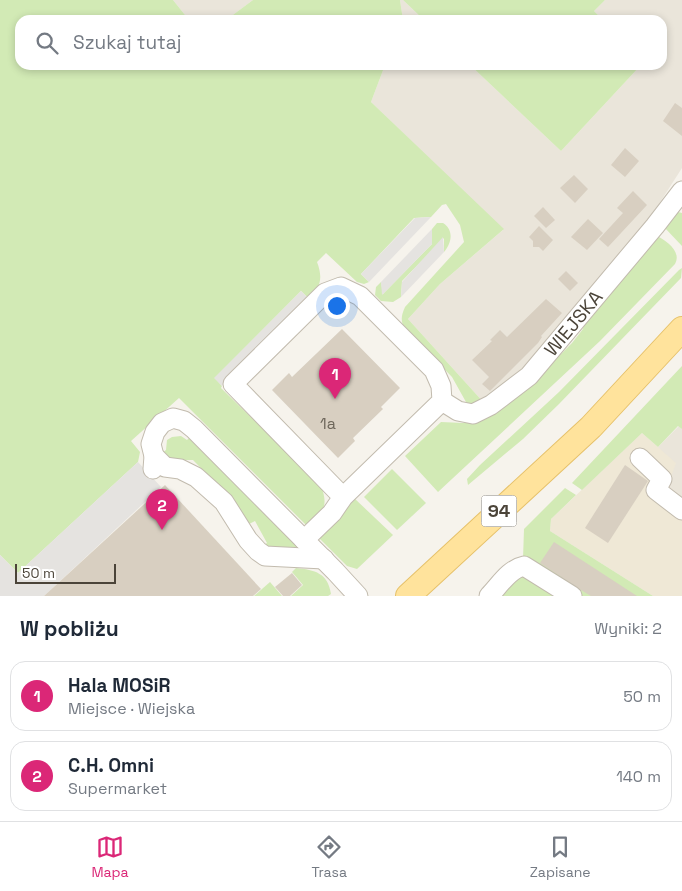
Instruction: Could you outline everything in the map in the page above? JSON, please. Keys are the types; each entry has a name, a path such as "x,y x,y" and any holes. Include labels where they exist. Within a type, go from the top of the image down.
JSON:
{"main road":[{"name":"94","path":"408,596 590,426 682,329"}],"street":[{"name":"WIEJSKA","path":"442,401 458,411 472,414 491,406 529,376 682,191"},
{"path":"304,540 332,513 343,497 442,401 441,386 434,370 360,296 341,287 325,293 233,384 343,497"},
{"path":"324,559 265,556 258,551 248,540 224,502 196,477 180,469 154,463 151,444 155,432 162,423 173,418 184,421 194,429 324,559 358,596"},
{"path":"640,458 662,479 656,490 682,510"},
{"path":"489,596 512,571 524,566 572,596"}],"shaded area":[{"path":"173,0 253,0 233,15 185,15"},
{"path":"400,0 403,0 419,15 402,15"},
{"path":"605,0 682,0 682,168 655,210 526,371 485,404 408,319 440,284 503,230 371,102 383,70 475,70 561,151 636,70 667,70 667,15 598,15 594,11"},
{"path":"431,217 369,282 361,274 415,218"},
{"path":"432,229 432,244 382,295 381,282"},
{"path":"443,237 444,252 401,297 402,282"},
{"path":"301,291 309,299 222,386 214,378"},
{"path":"679,426 682,429 682,499 667,488 658,447"},
{"path":"642,433 676,463 667,488 682,499 682,596 653,596 550,531 551,519"},
{"path":"138,462 161,487 44,596 0,596 0,555 18,573"}],"green space":[{"path":"0,0 173,0 185,15 15,15 15,70 383,70 371,102 504,229 440,284 408,319 485,404 472,406 466,402 452,377 406,330 402,322 405,307 464,242 460,225 446,204 442,205 431,217 414,218 361,274 369,282 364,284 357,282 326,253 317,262 320,282 309,299 301,291 215,378 222,386 221,388 321,486 324,499 323,509 321,514 308,527 179,398 131,441 140,452 138,462 18,573 0,555"},
{"path":"253,0 400,0 402,15 233,15"},
{"path":"403,0 605,0 594,11 598,15 419,15"},
{"path":"475,70 636,70 561,151"},
{"path":"678,212 682,213 682,246 664,227"},
{"path":"437,223 443,223 449,229 451,237 447,248 444,252 444,238 402,281 401,297 393,302 381,301 375,295 376,287 381,282 383,294 432,244 432,229"},
{"path":"656,235 668,243 675,251 677,259 675,264 600,341 438,492 405,456 441,422 463,423 476,420 543,372 572,343 583,329 584,320"},
{"path":"682,268 681,278 559,404 523,439 468,485 467,479 480,465 559,392"},
{"path":"682,366 682,429 678,426 658,447 642,433 582,490 572,483"},
{"path":"181,436 187,440 191,436 303,550 284,552 264,545 267,543 255,521 249,524 236,504 193,460 176,460 166,455 163,452 166,450 167,440 172,437"},
{"path":"392,469 426,503 397,530 364,497"},
{"path":"565,488 576,495 551,519 550,531 653,596 582,596 523,559 524,529"},
{"path":"354,498 393,535 357,569 347,566 316,535"},
{"path":"296,568 320,574 327,581 331,594 328,596 291,596 303,585 292,572"},
{"path":"519,573 558,596 495,596"},
{"path":"270,582 282,596 254,596"}],"building":[{"path":"675,103 682,108 682,136 663,121"},
{"path":"625,148 639,161 625,177 611,165"},
{"path":"574,175 588,189 575,203 560,188"},
{"path":"633,191 647,205 608,247 599,239 623,213 617,208"},
{"path":"543,207 555,220 546,228 534,216"},
{"path":"588,219 603,233 587,250 571,237"},
{"path":"539,226 553,240 543,251 539,247 533,247 533,241 529,237"},
{"path":"566,271 578,283 570,291 558,279"},
{"path":"546,299 562,313 541,336 538,343 490,391 482,384 489,377 472,360 492,341 490,340 500,330 507,337"},
{"path":"342,329 400,388 381,407 383,409 353,438 355,441 338,458 272,390 289,373 292,377"},
{"path":"625,465 648,481 608,543 585,528"},
{"path":"165,485 261,589 253,596 44,596"},
{"path":"554,542 637,596 591,596 581,590 540,563"},
{"path":"292,573 302,585 290,596 283,596 275,587"}],"place":[{"name":"Hala MOSiR","path":"335,399"},
{"name":"C.H. Omni","path":"162,530"}]}
